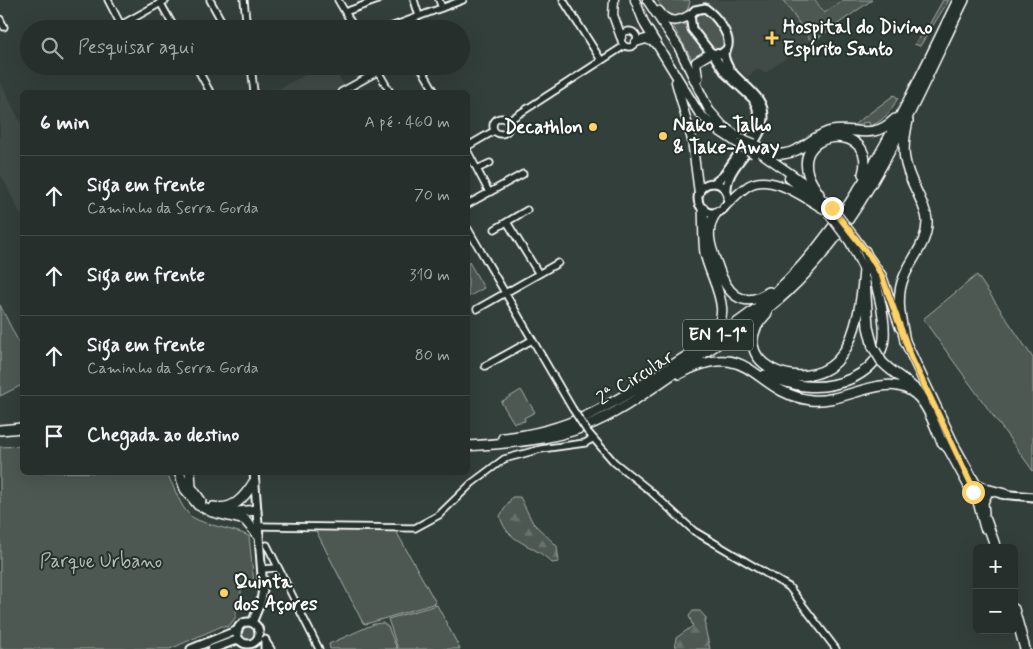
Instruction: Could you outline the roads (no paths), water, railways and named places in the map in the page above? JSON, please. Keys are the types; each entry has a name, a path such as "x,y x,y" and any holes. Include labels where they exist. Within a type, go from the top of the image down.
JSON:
{"main road":[{"path":"614,0 613,15 622,41"},
{"path":"635,0 645,25 700,113 716,129 741,141 819,194"},
{"path":"647,0 679,48 715,119 741,141"},
{"path":"652,0 668,20 677,21 690,15"},
{"name":"2ª Circular","path":"470,446 527,441 573,431 603,418 743,326 787,292 812,266 849,220 866,194 958,0"},
{"name":"2ª Circular","path":"470,440 534,433 570,424 604,409 738,322 762,304 795,271 821,241 856,192 904,114 964,0"},
{"path":"636,42 646,39 657,44"},
{"path":"702,96 703,93 695,67 696,62 712,53"},
{"path":"666,56 685,109 692,140 699,193"},
{"path":"755,150 785,154 802,148 823,133 833,130 868,133 890,124 904,114 908,122 903,142 905,166 927,218 927,233 904,276 900,291 900,318 905,341"},
{"path":"856,192 865,167 863,154 849,139 831,136 820,140 808,158 808,174 828,210 852,240 865,252 882,276 905,341 993,544"},
{"path":"755,150 828,210"},
{"path":"795,271 761,297 752,300 733,294 720,277 710,241 711,220 748,186 766,182 789,190 828,210"},
{"path":"646,382 712,334 720,321 722,305 706,254 702,209"},
{"path":"852,240 864,270 868,327 873,347 882,362 921,395 976,494 994,544"},
{"path":"755,372 797,385 824,386 851,378 871,365 882,348 884,332 876,283 865,252"},
{"path":"787,292 759,322 752,337 756,354 763,364 776,371 807,376 824,370 837,360 848,344 861,306 864,270"},
{"path":"642,394 685,371 714,361 738,363 755,372 782,391 813,400 836,399 886,386 901,386 918,396 942,442 951,450 977,485 1005,494"},
{"path":"0,430 20,428"},
{"path":"0,435 20,434"},
{"path":"180,475 185,489 198,506 221,511 256,507"},
{"path":"190,475 192,487 196,495 207,505 246,520 258,530"},
{"path":"221,511 238,502 254,482"},
{"path":"976,494 985,528"},
{"path":"985,518 983,502 987,494"},
{"path":"1018,624 1025,649"}],"street":[{"path":"108,0 118,20"},
{"path":"210,0 221,20"},
{"path":"244,0 246,20"},
{"path":"338,0 349,20"},
{"path":"345,12 378,0"},
{"path":"414,0 419,16"},
{"path":"439,0 442,8"},
{"path":"411,20 463,0"},
{"path":"563,0 601,60"},
{"path":"133,20 162,1 171,20"},
{"path":"704,8 712,13 728,40 729,46 724,52 724,62 730,71 756,96 764,111 763,124 728,180 727,200 721,209 702,209 698,201 699,193 706,185 714,183 723,176 753,133 758,119 757,108 752,99 726,74 692,29 690,15 695,10 704,8"},
{"path":"0,19 4,26"},
{"path":"508,121 612,52 622,41 624,32 631,31 636,36 636,42 630,48 622,41"},
{"path":"712,53 724,52"},
{"path":"201,75 209,90"},
{"path":"252,75 254,90"},
{"path":"344,90 368,75"},
{"path":"380,75 389,90"},
{"path":"425,75 434,90"},
{"path":"494,131 492,126 496,119 501,117 508,121"},
{"path":"470,145 494,131 505,133 509,126 508,121"},
{"path":"470,156 489,192"},
{"path":"477,170 490,162"},
{"path":"470,203 523,174"},
{"path":"714,183 722,186 726,192"},
{"path":"495,229 527,210"},
{"path":"507,222 539,274"},
{"path":"470,232 592,439 614,462 649,490 694,531 789,588 836,649"},
{"path":"477,309 558,263"},
{"path":"485,366 532,340"},
{"path":"258,530 415,528 439,515 472,483 504,460 541,449 584,443 592,439"},
{"path":"251,643 262,598 254,475"},
{"path":"976,494 1005,494 1033,497"},
{"path":"267,545 319,649"},
{"path":"261,569 278,568"},
{"path":"192,649 238,630 244,624 255,626"},
{"path":"238,630 251,643 265,649"},
{"path":"212,649 251,643 271,649"}],"place":[{"name":"Hospital do Divino Espírito Santo","path":"772,38"},
{"name":"Decathlon","path":"593,127"},
{"name":"Nako - Talho & Take-Away","path":"663,136"},
{"name":"Quinta dos Açores","path":"224,593"}],"park label":[{"name":"Parque Urbano","path":"101,561"}]}
